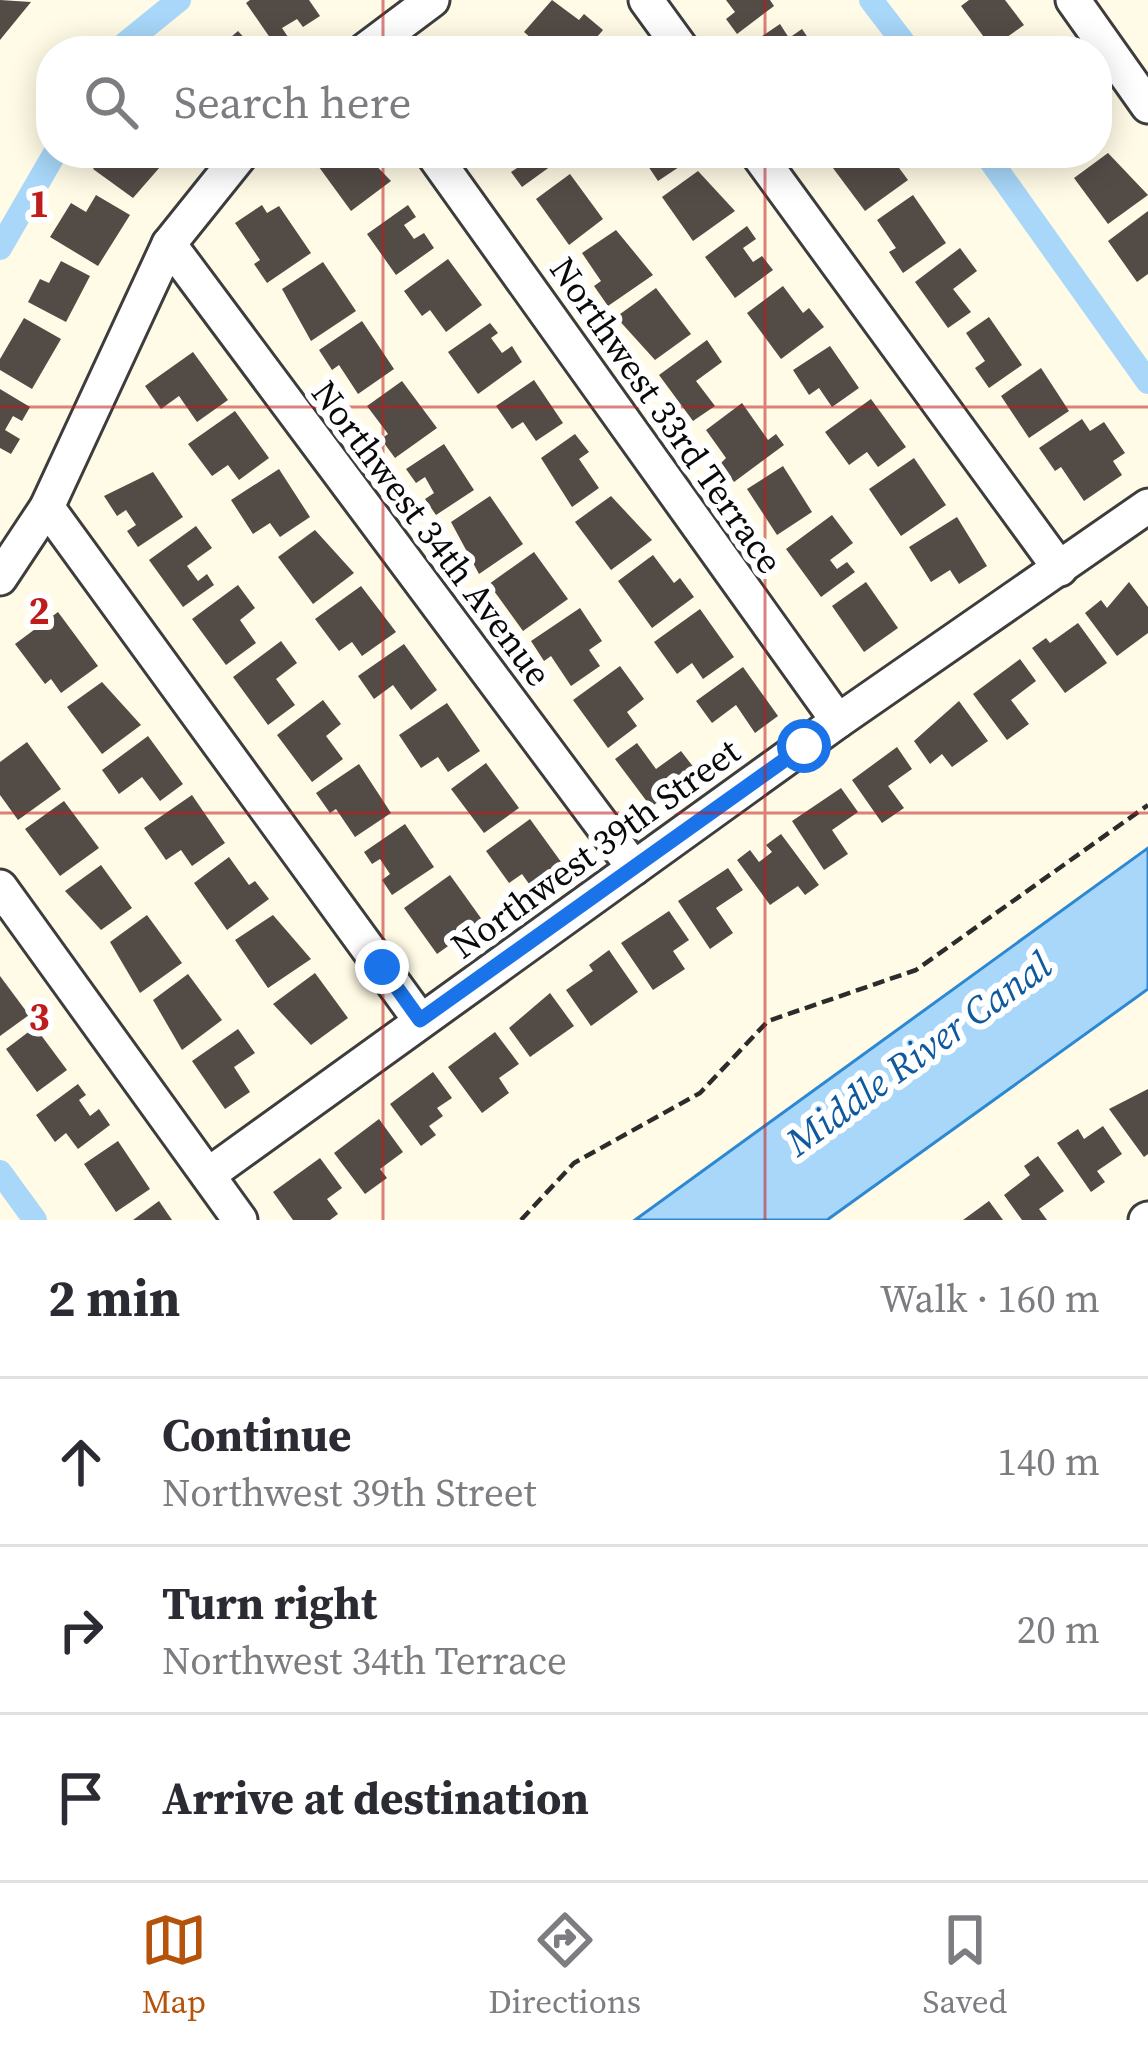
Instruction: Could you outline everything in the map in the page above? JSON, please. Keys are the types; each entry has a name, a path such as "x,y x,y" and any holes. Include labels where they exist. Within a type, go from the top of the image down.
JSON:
{"street":[{"path":"384,36 433,0"},
{"path":"646,0 672,36"},
{"path":"1073,0 1098,36"},
{"path":"1112,55 1148,106"},
{"path":"0,578 47,507 169,244 230,168"},
{"name":"Northwest 33rd Terrace","path":"443,168 838,721"},
{"path":"768,168 1060,569"},
{"name":"Northwest 34th Avenue","path":"169,244 634,868"},
{"name":"Northwest 39th Street","path":"208,1175 838,721 1148,506"},
{"path":"47,507 420,1020"},
{"path":"0,887 240,1220"}],"path":[{"path":"521,1220 574,1163 700,1093 768,1021 916,970 1148,805"}],"water":[{"name":"Middle River Canal","path":"1148,848 1148,989 827,1220 635,1220"}],"building":[{"path":"0,0 31,2 0,40"},
{"path":"309,0 320,16 303,27 297,19 282,28 287,36 269,36 246,3"},
{"path":"552,0 579,20 584,14 603,30 598,36 529,36 524,32"},
{"path":"726,0 770,0 774,6 737,34 726,19 735,12"},
{"path":"969,0 1005,0 1024,25 1009,36 983,36 961,6"},
{"path":"780,24 788,36 762,36"},
{"path":"1112,157 1148,195 1108,224 1074,178 1088,168 1112,168"},
{"path":"94,168 159,168 133,198"},
{"path":"320,168 378,168 391,181 351,211"},
{"path":"517,168 548,168 522,187 511,172"},
{"path":"649,168 678,168 658,181"},
{"path":"833,168 899,168 908,180 865,211"},
{"path":"698,171 735,211 693,241 662,197"},
{"path":"570,174 603,219 569,245 536,199"},
{"path":"96,195 130,215 98,266 50,237 71,203 86,212"},
{"path":"913,195 946,243 903,273 889,252 896,248 877,220"},
{"path":"262,205 267,213 279,206 311,253 267,283 254,264 260,260 235,223"},
{"path":"408,205 416,217 404,225 414,239 424,233 434,248 396,275 367,234"},
{"path":"1148,211 1148,274 1137,282 1108,241"},
{"path":"747,226 756,239 743,248 753,262 762,256 773,270 735,298 705,257"},
{"path":"616,230 653,275 608,306 594,286 601,281 582,253"},
{"path":"960,248 977,271 953,289 971,312 948,328 915,282"},
{"path":"448,259 482,305 446,332 430,310 422,316 404,291"},
{"path":"61,261 90,276 66,322 28,302 40,279 49,283"},
{"path":"323,262 356,311 311,341 282,289"},
{"path":"783,286 803,313 809,308 824,327 781,359 747,313"},
{"path":"656,288 691,334 655,360 616,317"},
{"path":"989,317 1022,365 989,388 975,368 985,361 966,333"},
{"path":"24,318 61,339 32,389 0,370 0,359"},
{"path":"362,321 394,369 358,394 339,365 332,370 319,350"},
{"path":"490,323 498,333 491,338 502,353 512,346 522,362 478,394 448,352"},
{"path":"707,340 722,362 696,381 715,406 693,421 659,375"},
{"path":"830,346 859,388 832,407 819,388 809,395 793,370"},
{"path":"193,352 228,400 197,422 179,396 161,409 145,386"},
{"path":"1041,368 1069,411 1029,438 1001,396"},
{"path":"534,380 563,423 536,441 523,422 512,429 496,406"},
{"path":"402,381 437,428 395,458 381,439 388,434 367,406"},
{"path":"0,389 30,407 22,421 13,416 5,430 20,439 11,454 0,448"},
{"path":"871,399 906,447 878,467 867,452 849,465 825,432"},
{"path":"742,403 768,440 776,434 784,445 734,482 721,463 726,458 706,430"},
{"path":"235,411 269,458 239,480 228,465 212,476 188,444"},
{"path":"1082,419 1090,431 1104,422 1125,453 1113,461 1122,475 1084,501 1061,467 1055,471 1039,448"},
{"path":"575,434 589,452 579,459 599,488 572,507 541,458"},
{"path":"444,444 474,490 436,515 425,499 434,493 425,477 416,483 406,469"},
{"path":"914,458 946,505 901,536 869,489"},
{"path":"783,466 812,512 777,535 747,489"},
{"path":"279,469 310,517 280,537 270,523 253,534 231,500"},
{"path":"153,472 183,517 138,547 127,531 136,525 126,510 117,516 104,496"},
{"path":"490,496 523,544 479,574 451,522"},
{"path":"611,496 652,540 611,570 575,522"},
{"path":"832,515 853,543 830,560 837,569 847,562 855,572 821,597 786,549"},
{"path":"957,517 987,566 959,584 950,570 931,582 909,547"},
{"path":"196,526 212,548 187,566 198,581 207,574 214,585 183,607 149,560"},
{"path":"315,530 354,573 313,604 278,557"},
{"path":"534,552 568,599 523,631 489,584"},
{"path":"653,555 674,583 680,578 694,597 652,628 618,581"},
{"path":"866,582 898,628 864,652 832,606"},
{"path":"1129,582 1148,607 1148,633 1117,656 1085,613 1101,600 1107,608"},
{"path":"238,585 255,608 240,620 256,643 226,665 192,619"},
{"path":"361,586 396,632 362,656 352,642 339,651 315,619"},
{"path":"580,608 602,641 589,650 600,666 571,686 551,656 544,661 531,641"},
{"path":"700,609 734,657 703,679 692,663 677,674 654,642"},
{"path":"58,612 98,666 61,693 51,679 45,684 15,644"},
{"path":"1078,623 1107,663 1065,693 1032,648 1046,638 1050,643"},
{"path":"281,641 297,663 276,679 295,705 268,725 233,677"},
{"path":"404,644 437,690 411,710 393,685 374,699 358,676"},
{"path":"1020,659 1036,681 1011,700 1029,724 1007,740 973,694"},
{"path":"620,666 644,699 627,712 637,726 608,748 573,700"},
{"path":"743,667 778,716 755,733 736,705 712,723 696,701"},
{"path":"102,682 141,725 102,754 67,707"},
{"path":"323,700 341,724 326,736 343,759 312,782 277,735"},
{"path":"959,701 988,741 952,767 942,754 930,764 914,741"},
{"path":"447,703 480,751 448,772 438,757 421,768 399,735"},
{"path":"148,736 183,784 160,801 142,777 119,794 102,770"},
{"path":"27,742 61,789 18,820 0,795 0,762"},
{"path":"637,743 656,769 681,751 698,773 651,807 615,759"},
{"path":"897,747 912,769 888,786 904,808 882,823 852,780"},
{"path":"486,763 519,808 484,833 451,789"},
{"path":"359,764 391,813 355,837 336,809 330,813 316,793"},
{"path":"841,788 858,812 832,830 848,854 824,870 792,821"},
{"path":"192,795 225,843 192,866 181,850 166,860 144,828"},
{"path":"64,801 99,848 60,876 25,829"},
{"path":"530,819 564,866 532,888 522,874 509,883 486,851"},
{"path":"405,824 434,867 392,895 382,880 390,874 380,859 372,864 364,852"},
{"path":"781,834 819,885 805,895 798,886 770,905 737,860 750,850 759,862 772,852 766,845"},
{"path":"229,857 249,885 255,881 269,899 227,930 194,883"},
{"path":"101,865 132,908 101,930 65,891"},
{"path":"728,868 743,890 716,908 733,933 710,949 678,901"},
{"path":"450,875 483,921 437,954 404,908"},
{"path":"669,911 689,940 673,951 685,969 653,990 621,943"},
{"path":"147,915 182,963 140,993 110,942"},
{"path":"273,915 311,959 268,988 235,940"},
{"path":"609,950 638,992 591,1026 566,990 593,971 589,965"},
{"path":"315,973 348,1018 311,1045 273,1004"},
{"path":"188,974 222,1020 182,1050 153,1000"},
{"path":"0,976 29,1015 0,1036"},
{"path":"550,993 574,1026 530,1057 509,1028"},
{"path":"35,1027 67,1070 37,1092 6,1049"},
{"path":"238,1029 255,1053 234,1067 250,1092 225,1109 192,1061"},
{"path":"495,1032 519,1064 499,1078 509,1093 482,1113 448,1067"},
{"path":"433,1072 452,1098 437,1108 443,1116 429,1126 436,1135 421,1146 390,1104"},
{"path":"78,1084 86,1095 79,1100 90,1116 99,1109 110,1125 78,1149 66,1133 55,1142 36,1115"},
{"path":"1148,1089 1148,1154 1144,1157 1109,1109"},
{"path":"379,1119 403,1152 380,1169 387,1178 365,1194 334,1153"},
{"path":"1103,1126 1122,1154 1097,1171 1105,1182 1091,1192 1057,1143 1078,1129 1084,1139"},
{"path":"118,1141 150,1189 116,1212 84,1164"},
{"path":"1038,1156 1064,1191 1039,1209 1047,1220 1022,1220 1004,1195 1030,1175 1024,1166"},
{"path":"320,1158 342,1188 327,1199 338,1214 330,1220 293,1220 273,1192"},
{"path":"159,1201 172,1220 133,1220"},
{"path":"989,1201 1003,1220 963,1220"}],"waterway":[{"path":"135,36 179,0"},
{"path":"871,0 899,36"},
{"path":"0,248 46,168"},
{"path":"996,168 1148,382"},
{"path":"0,1172 35,1220"}],"route":[{"path":"382,967 420,1020 804,746"}]}
